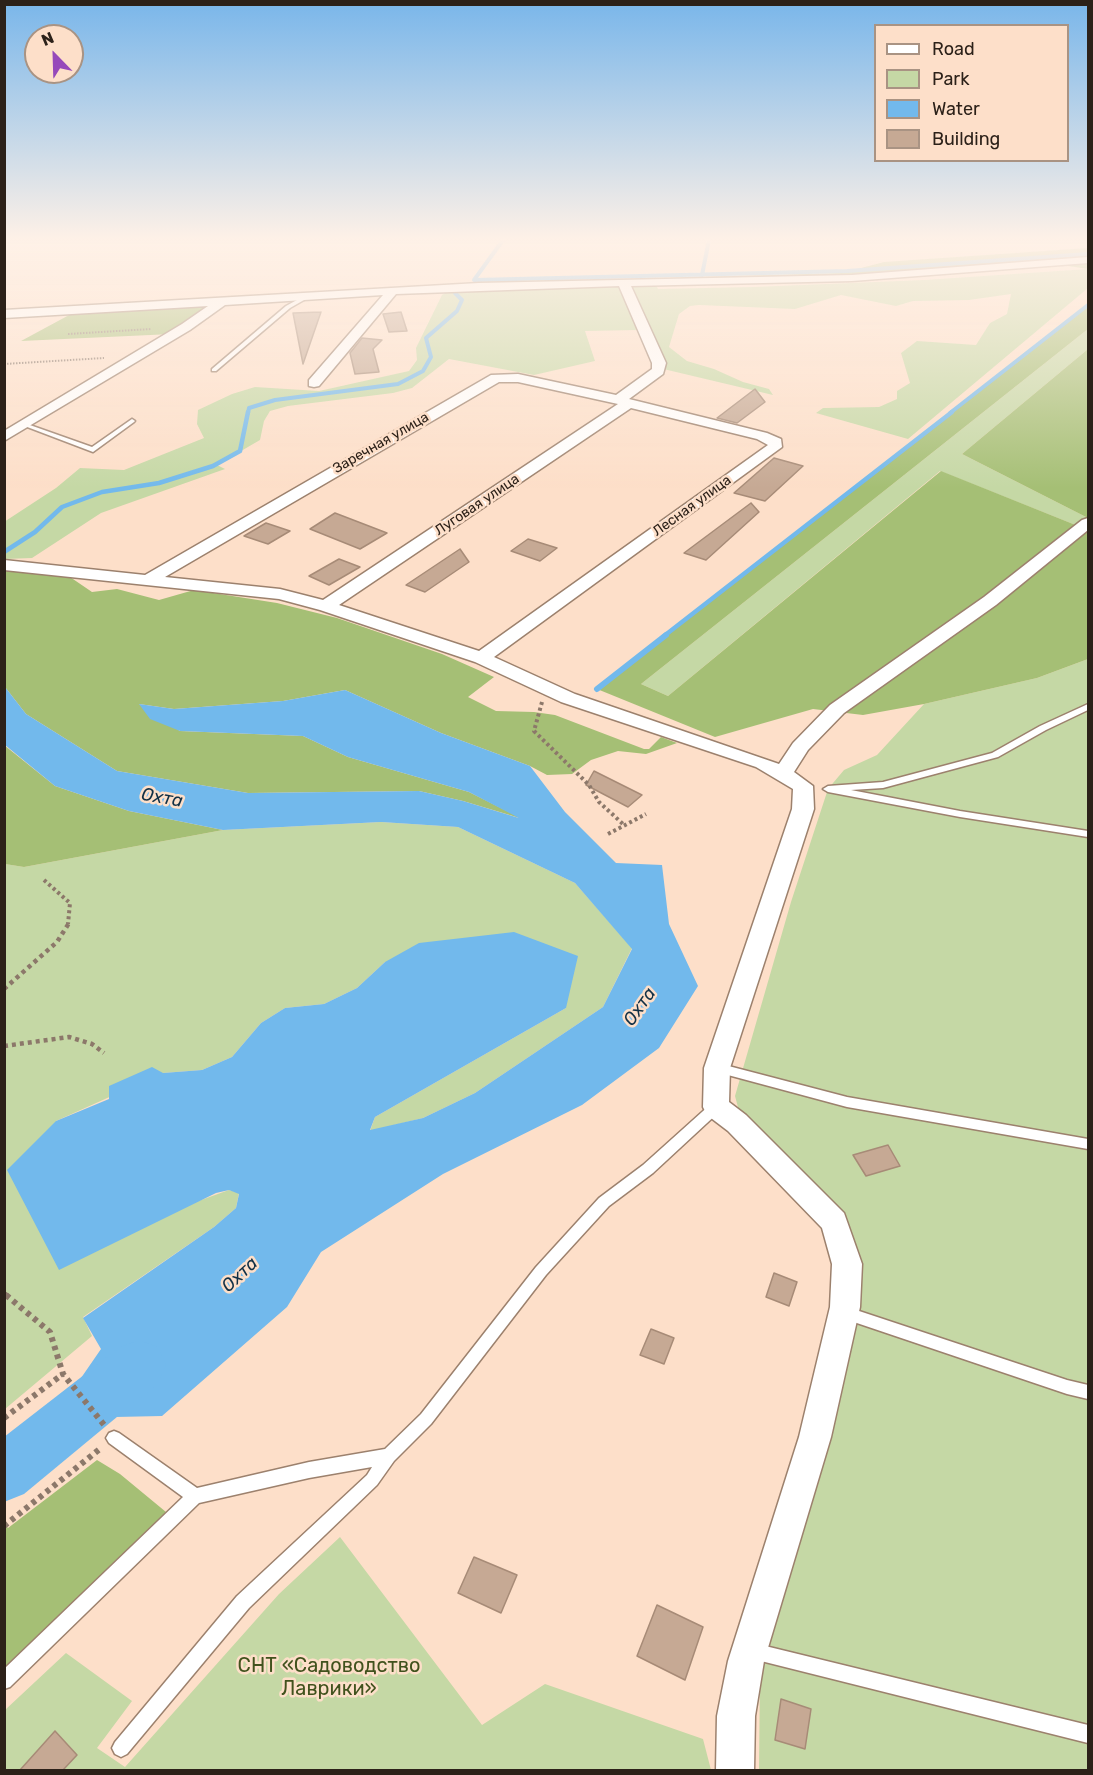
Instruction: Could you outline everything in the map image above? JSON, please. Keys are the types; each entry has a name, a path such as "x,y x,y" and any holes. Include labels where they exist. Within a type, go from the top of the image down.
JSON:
{"street":[{"path":"4,437 192,323"},
{"path":"314,383 366,323"},
{"name":"Луговая улица","path":"326,606 623,402 658,371 659,363 641,323"},
{"name":"Заречная улица","path":"150,579 213,540 496,378 518,378 623,402"},
{"name":"Лесная улица","path":"481,658 776,445 771,438 623,402"},
{"path":"783,774 800,747 837,709 990,601 1089,523"},
{"path":"4,565 280,594 326,606 481,658 578,701 763,763 803,786 805,795 802,809 717,1068 716,1107 737,1123 834,1222 847,1264 844,1312 815,1437 750,1650 736,1716 735,1770"}],"lane":[{"path":"214,370 270,323"},
{"path":"25,425 93,450 132,421"},
{"path":"1089,707 1043,728 995,755 883,785 828,789 960,814 1089,834"},
{"path":"717,1068 848,1102 1089,1144"},
{"path":"121,1748 243,1602 372,1480 389,1456 426,1419 541,1271 603,1202 648,1169 716,1107"},
{"path":"844,1312 1067,1387 1089,1392"},
{"path":"114,1438 195,1496"},
{"path":"4,1680 195,1496 309,1470 389,1456"},
{"path":"750,1650 1089,1734"}],"path":[{"path":"68,334 186,327"},
{"path":"4,364 140,356"},
{"path":"532,682 545,691 534,731 623,824"},
{"path":"608,834 623,824 646,814"},
{"path":"4,989 57,942 70,921 70,903 44,880"},
{"path":"4,1046 69,1037 92,1044 104,1053"},
{"path":"4,1293 50,1332 63,1374 114,1438 4,1526"},
{"path":"4,1418 63,1374"}],"green space":[{"path":"55,323 187,323 172,334 21,341"},
{"path":"428,323 676,323 669,347 687,361 769,389 773,395 655,367 638,330 585,331 595,361 534,375 449,359 412,388 393,393 288,406 270,411 264,421 260,440 217,465 225,469 101,513 32,558 5,559 4,522 56,488 80,468 124,470 204,438 197,424 198,410 232,394 255,387 319,391 409,371 417,360 416,348"},
{"path":"990,323 1046,323 908,439 816,413 823,408 879,407 897,399 897,391 910,383 901,353 917,341 976,345"},
{"path":"1065,323 1088,323 1088,329 641,684 668,696 941,471 1088,530 1088,659 1037,678 924,704 863,715 813,709 715,737 597,689"},
{"path":"1088,329 1088,349 962,454 1088,518 1088,530 940,471 668,696 641,684"},
{"path":"1088,349 1088,518 962,454"},
{"path":"5,569 70,577 92,592 117,589 159,600 194,590 277,603 337,618 442,654 494,677 468,697 496,711 555,715 644,749 649,749 661,737 677,743 646,754 618,751 591,760 572,774 547,775 530,766 441,733 345,690 283,701 174,709 139,704 180,731 303,736 348,757 469,792 523,819 419,791 248,793 117,771 26,714 5,687"},
{"path":"1088,659 1088,1770 759,1770 760,1676 839,1402 857,1315 858,1256 739,1111 735,1096 791,902 828,789 844,770 877,755 924,704 1037,678"},
{"path":"4,745 55,786 129,811 223,830 24,867 5,864"},
{"path":"381,822 458,827 575,883 632,948 603,1007 475,1093 423,1118 370,1131 375,1117 566,1008 385,962 357,988 324,1004 285,1008 261,1023 232,1057 202,1070 163,1073 56,1121 190,1204 229,1190 239,1193 236,1208 214,1227 83,1317 92,1336 5,1409 5,864 24,867 223,830"},
{"path":"97,1460 120,1474 166,1512 5,1669 4,1523 8,1528"},
{"name":"СНТ «Садоводство Лаврики»","path":"340,1537 482,1725 545,1684 703,1739 711,1770 5,1770 5,1710 66,1653 132,1701 97,1748 125,1767 279,1594"}],"water":[{"path":"5,687 26,714 117,771 248,793 419,791 463,801 519,818 469,792 348,757 303,736 180,731 150,719 139,704 174,709 283,701 345,690 441,733 530,766 565,812 616,863 662,865 669,924 698,986 659,1048 582,1105 443,1174 321,1252 287,1307 162,1416 115,1417 81,1378 101,1349 83,1318 214,1227 236,1208 239,1194 229,1190 216,1193 59,1270 7,1170 56,1121 109,1099 109,1086 152,1067 163,1073 202,1070 232,1057 261,1023 285,1008 324,1004 357,988 385,962 419,943 514,932 578,956 566,1008 375,1117 370,1130 423,1118 475,1093 603,1007 632,949 575,883 458,827 381,822 223,830 129,811 55,786 5,745"}],"building":[{"path":"295,323 317,323 303,364"},
{"path":"386,323 404,323 407,331 389,332"},
{"path":"362,338 382,340 373,349 379,372 355,374 350,353"},
{"path":"755,389 765,402 737,423 717,418"},
{"path":"774,458 803,466 765,501 734,493"},
{"path":"751,503 759,512 706,560 684,553"},
{"path":"335,513 387,533 360,549 310,529"},
{"path":"266,523 290,531 268,544 244,536"},
{"path":"528,539 557,548 540,561 511,551"},
{"path":"460,549 469,562 425,592 406,585"},
{"path":"339,559 360,567 329,585 309,576"},
{"path":"594,771 642,795 628,807 586,785"},
{"path":"888,1145 900,1166 866,1176 853,1155"},
{"path":"774,1273 797,1282 789,1306 766,1297"},
{"path":"651,1329 674,1338 664,1364 640,1355"},
{"path":"474,1557 517,1575 501,1613 458,1593"},
{"path":"657,1605 703,1627 685,1680 637,1656"},
{"path":"781,1699 811,1709 805,1749 775,1740"},
{"path":"55,1731 77,1755 63,1770 20,1770"}],"waterway":[{"path":"248,413 249,408 275,400 398,384 423,371 431,357 426,338 443,323"},
{"path":"950,413 1065,323"},
{"path":"4,552 35,532 62,507 102,492 159,483 213,466 240,451 248,412"},
{"path":"664,636 952,412"},
{"path":"597,689 666,635"},
{"name":"Охта","path":"4,1474 139,1365"}]}
